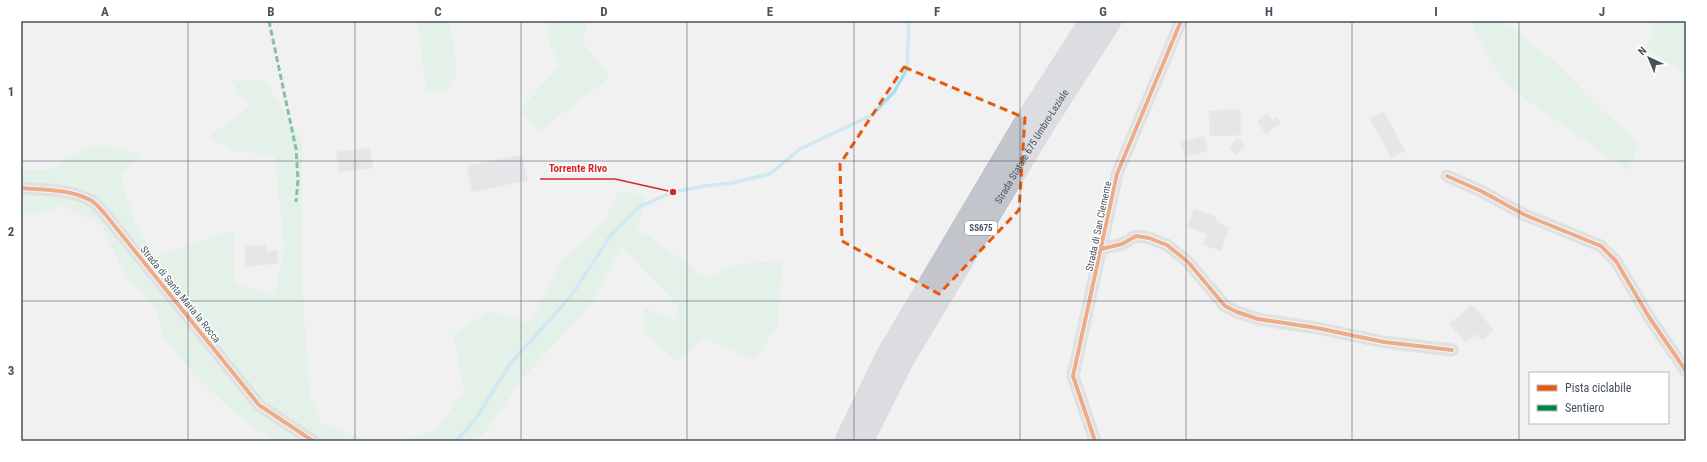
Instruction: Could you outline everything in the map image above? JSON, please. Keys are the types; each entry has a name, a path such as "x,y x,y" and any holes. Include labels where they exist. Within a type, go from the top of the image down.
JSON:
{"highway":[{"name":"Strada Statale 675 Umbro-Laziale","path":"846,441 887,356 1022,128 1091,21"},
{"name":"Strada Statale 675 Umbro-Laziale","path":"862,441 903,359 1042,127 1110,21"}],"street":[{"name":"Strada di San Clemente","path":"1095,441 1073,376 1118,174 1181,21"},
{"path":"1447,176 1481,191 1525,215 1601,246 1616,262 1649,317 1686,372"},
{"name":"Strada di Santa Maria la Rocca","path":"21,188 60,192 93,201 154,274 259,405 313,441"},
{"path":"1101,249 1116,246 1136,236 1149,238 1167,245 1188,262 1225,306 1258,319 1317,328 1384,342 1452,350"}],"highlighted area":[{"path":"904,67 1025,118 1019,210 939,294 842,241 840,164"}],"green space":[{"path":"418,21 450,21 457,73 450,89 426,92"},
{"path":"547,21 589,21 582,41 610,77 540,131 520,110 561,64 550,45"},
{"path":"1472,21 1506,21 1507,24 1554,61 1602,110 1639,143 1628,171 1505,84 1473,28"},
{"path":"1650,21 1686,21 1686,74 1645,48 1654,32"},
{"path":"231,81 265,81 302,141 301,273 310,396 321,423 369,441 273,441 232,411 195,375 164,339 157,309 126,278 102,225 62,206 33,215 21,212 21,170 48,170 95,144 140,154 120,175 136,226 156,257 233,230 234,283 275,295 284,248 275,155 233,151 209,137 250,106"},
{"path":"619,191 646,195 637,228 707,278 734,264 782,261 778,324 755,360 704,338 677,362 645,332 644,308 676,320 678,306 622,247 589,307 524,377 483,435 474,441 395,441 435,430 464,393 453,334 490,311 530,323 559,264 604,221"}],"building":[{"path":"1240,109 1241,135 1210,136 1209,111"},
{"path":"1384,111 1405,151 1391,158 1370,119"},
{"path":"1267,113 1273,120 1277,117 1281,123 1266,134 1257,121"},
{"path":"1204,136 1208,151 1185,157 1181,142"},
{"path":"1238,138 1245,146 1236,155 1229,147"},
{"path":"370,148 373,168 339,172 336,152"},
{"path":"522,155 528,180 472,192 467,166"},
{"path":"1194,209 1216,217 1215,222 1229,227 1221,251 1203,245 1207,234 1187,227"},
{"path":"266,245 267,252 277,250 278,263 245,267 245,246"},
{"path":"1472,305 1494,330 1483,340 1477,334 1466,343 1449,324"}],"waterway":[{"path":"456,441 475,420 510,364 571,296 611,235 639,207 673,192 732,183 770,174 800,149 872,115 894,92 907,69 909,21"}],"marked path":[{"path":"269,21 296,149 298,180 296,202"}],"cycle path":[{"path":"1095,441 1073,376 1117,174 1181,21"},
{"path":"1447,176 1481,191 1525,215 1601,246 1616,261 1649,317 1686,371"},
{"path":"21,188 66,192 84,197 96,204 259,405 313,441"},
{"path":"1101,249 1122,244 1136,236 1149,238 1167,245 1188,262 1225,306 1258,319 1317,328 1384,342 1452,350"}],"place":[{"name":"Torrente Rivo","path":"673,192"}]}
